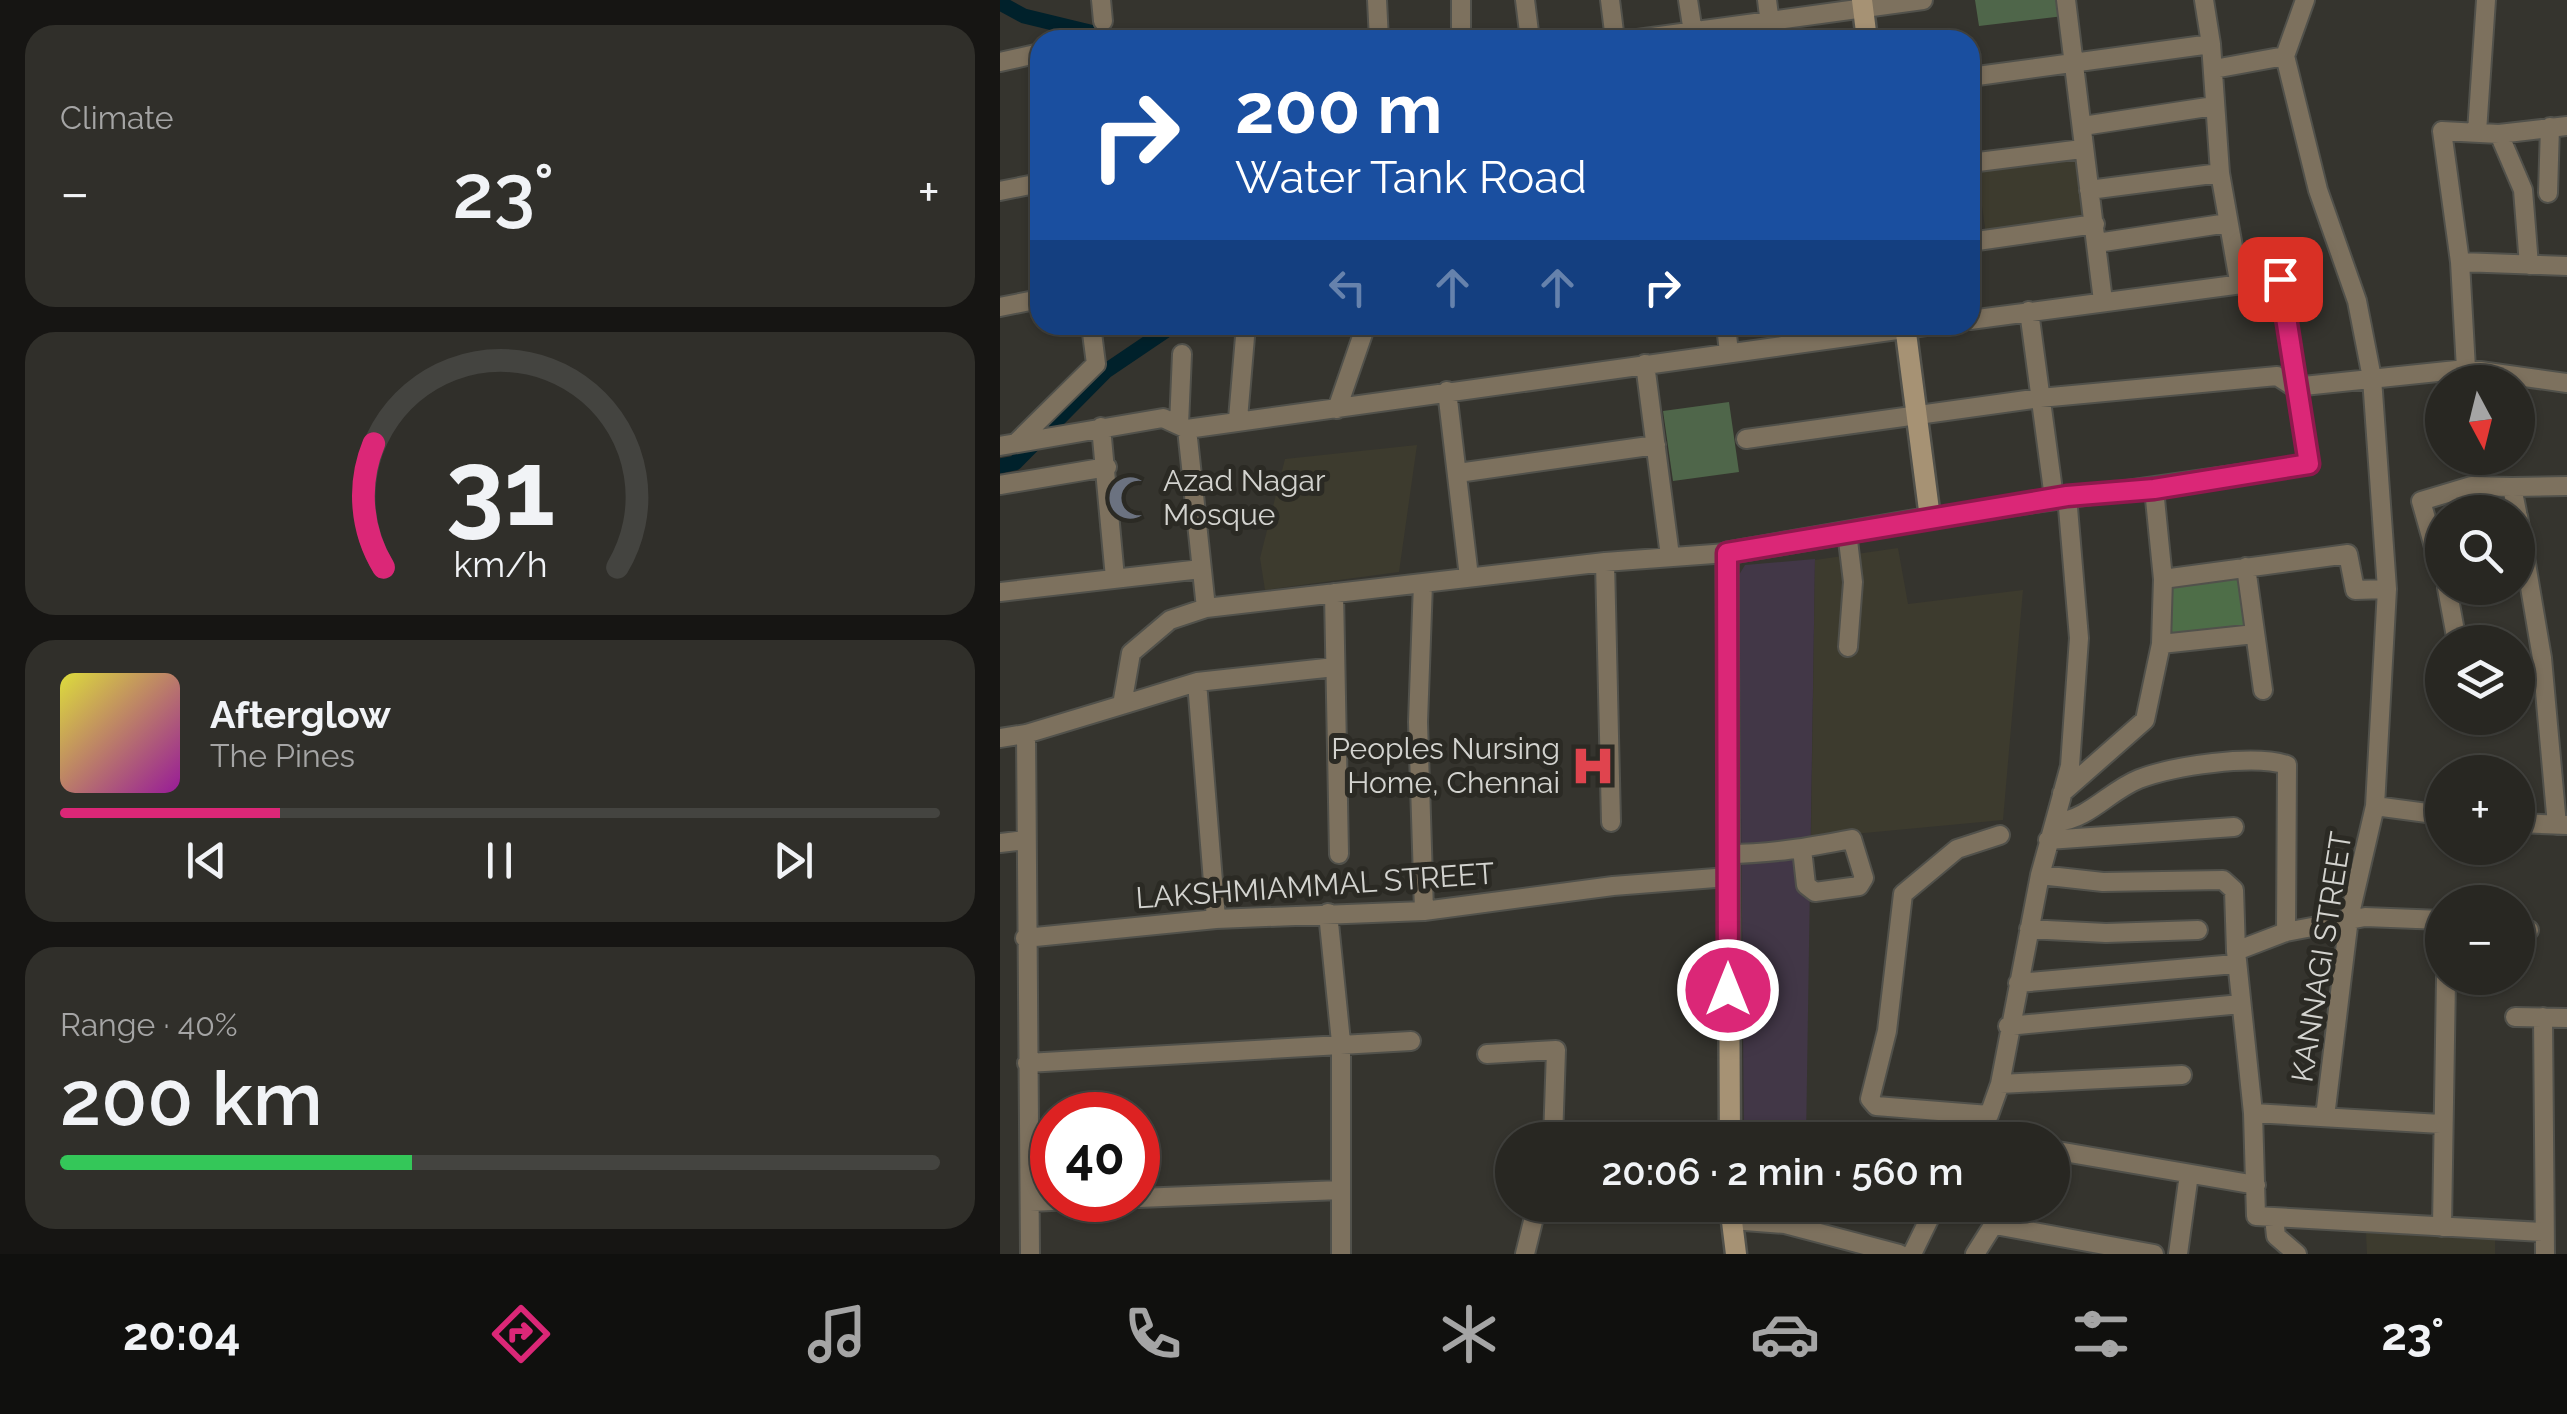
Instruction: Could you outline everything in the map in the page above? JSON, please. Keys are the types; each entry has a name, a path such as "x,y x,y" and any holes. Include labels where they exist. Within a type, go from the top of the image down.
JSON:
{"street":[{"path":"1101,0 1102,22"},
{"path":"1377,0 1378,30"},
{"path":"1461,30 1462,0"},
{"path":"1525,0 1529,30"},
{"path":"1610,0 1614,30"},
{"path":"1688,0 1692,30"},
{"path":"1767,0 1770,30 1808,8 1923,0"},
{"path":"2066,0 2103,300"},
{"path":"2204,0 2214,69 2220,172 2239,281"},
{"path":"2214,69 2285,56 2305,0"},
{"path":"2477,132 2486,0"},
{"path":"1862,4 1866,30"},
{"path":"1980,76 2210,44"},
{"path":"1000,62 1030,55"},
{"name":"KANNAGI STREET","path":"2285,56 2318,190 2357,301 2372,378 2387,589 2375,806 2349,918 2325,1116"},
{"path":"2084,126 2214,106"},
{"path":"2466,365 2460,262 2442,130 2498,134 2558,127 2548,193"},
{"path":"2498,134 2522,190 2529,264"},
{"path":"1980,161 2082,149"},
{"path":"2089,190 2220,172"},
{"path":"1000,191 1030,185"},
{"path":"1980,241 2228,223"},
{"path":"2460,262 2567,266"},
{"path":"1122,705 1131,652 1170,620 1206,608 1605,562 1727,553 2061,497 2154,489 2309,464 2280,279 2239,281 1980,318"},
{"path":"1000,307 1030,301"},
{"path":"1984,1122 2000,1084 2008,1026 2040,875 2070,766 2079,638 2061,497 2040,398 2029,311"},
{"path":"1008,445 1096,364 1093,335"},
{"path":"1238,420 1245,335"},
{"path":"1337,409 1363,335"},
{"path":"1727,335 1729,353"},
{"path":"1008,445 1163,418 1183,427 1337,409 1851,335"},
{"path":"1906,335 1930,518"},
{"path":"1182,354 1183,427 1206,608"},
{"path":"1645,364 1670,556"},
{"path":"1746,438 1917,418 2040,398 2277,376 2294,387 2425,372"},
{"path":"2535,378 2567,383"},
{"path":"1447,391 1469,577"},
{"path":"1101,427 1115,578"},
{"path":"1458,473 1656,446"},
{"path":"1000,485 1106,466"},
{"path":"2441,495 2472,486 2567,486"},
{"path":"2512,487 2513,495"},
{"path":"2062,794 2146,720 2161,644 2163,579 2154,489"},
{"path":"1847,532 1853,582 1848,647"},
{"path":"1727,553 1730,1122"},
{"path":"2163,579 2348,554 2355,590 2387,589"},
{"path":"1605,562 1611,822"},
{"path":"2246,567 2263,690"},
{"path":"1000,592 1201,569"},
{"path":"1423,583 1418,722 1424,911"},
{"path":"1334,593 1339,854"},
{"path":"2533,605 2562,825 2535,824"},
{"path":"2161,644 2256,634"},
{"path":"1000,738 1026,734 1197,682 1335,667"},
{"path":"1197,682 1216,919"},
{"path":"1026,734 1030,1202"},
{"path":"2057,822 2078,820 2099,802 2141,779 2244,760 2287,765 2286,932"},
{"path":"2375,806 2425,813"},
{"path":"2048,840 2234,827"},
{"path":"1990,1114 1876,1106 1870,1100 1887,1031 1904,894 1957,849 2000,834"},
{"path":"1728,854 1802,849 1852,839 1864,878 1859,886 1824,894 1806,885 1802,849"},
{"path":"1000,843 1026,840"},
{"path":"2040,875 2103,882 2223,880 2234,890 2236,958 2253,1114 2256,1216 2544,1232"},
{"name":"LAKSHMIAMMAL STREET","path":"1025,938 1216,919 1424,911 1613,886 1728,877"},
{"path":"1328,914 1340,1042 1341,1254"},
{"path":"2018,983 2236,958 2286,932 2349,918 2425,920"},
{"path":"2029,929 2106,933 2198,930"},
{"path":"2442,1227 2445,995"},
{"path":"2008,1026 2241,1004"},
{"path":"2543,1016 2545,1254"},
{"path":"2515,1017 2567,1018"},
{"path":"1027,1063 1340,1042 1411,1041"},
{"path":"1487,1054 1556,1050 1554,1122"},
{"path":"2000,1084 2182,1076"},
{"path":"2253,1114 2441,1124"},
{"path":"2070,1153 2256,1184"},
{"path":"2178,1254 2189,1174"},
{"path":"1160,1197 1341,1190"},
{"path":"2274,1217 2276,1236 2298,1254"},
{"path":"1030,1222 1030,1254"},
{"path":"1524,1254 1532,1222"},
{"path":"1732,1222 1736,1254"},
{"path":"1775,1222 1898,1254"},
{"path":"1912,1254 1928,1222"},
{"path":"1975,1254 1997,1222"},
{"path":"1995,1225 2067,1248 2154,1254"}],"shaded area":[{"path":"2079,156 2087,221 1986,235 1980,170"},
{"path":"1417,445 1399,572 1265,590 1260,558 1285,459"},
{"path":"1898,548 1908,604 2023,590 2003,820 1811,838 1815,560"},
{"path":"1815,559 1806,1122 1744,1122 1739,575 1745,565"},
{"path":"2366,1233 2495,1240 2495,1254 2367,1254"}],"green space":[{"path":"1975,0 2062,0 2064,16 1979,26"},
{"path":"1729,402 1739,472 1673,481 1663,411"},
{"path":"2246,570 2253,633 2165,640 2167,579"}],"waterway":[{"path":"1000,3 1024,16 1082,30"},
{"path":"1000,466 1015,463 1106,371 1159,335"}],"place":[{"name":"Azad Nagar Mosque","path":"1130,498"},
{"name":"Peoples Nursing Home, Chennai","path":"1593,766"}],"route":[{"path":"1728,990 1727,553 2067,496 2154,489 2309,464 2280,279"}]}
